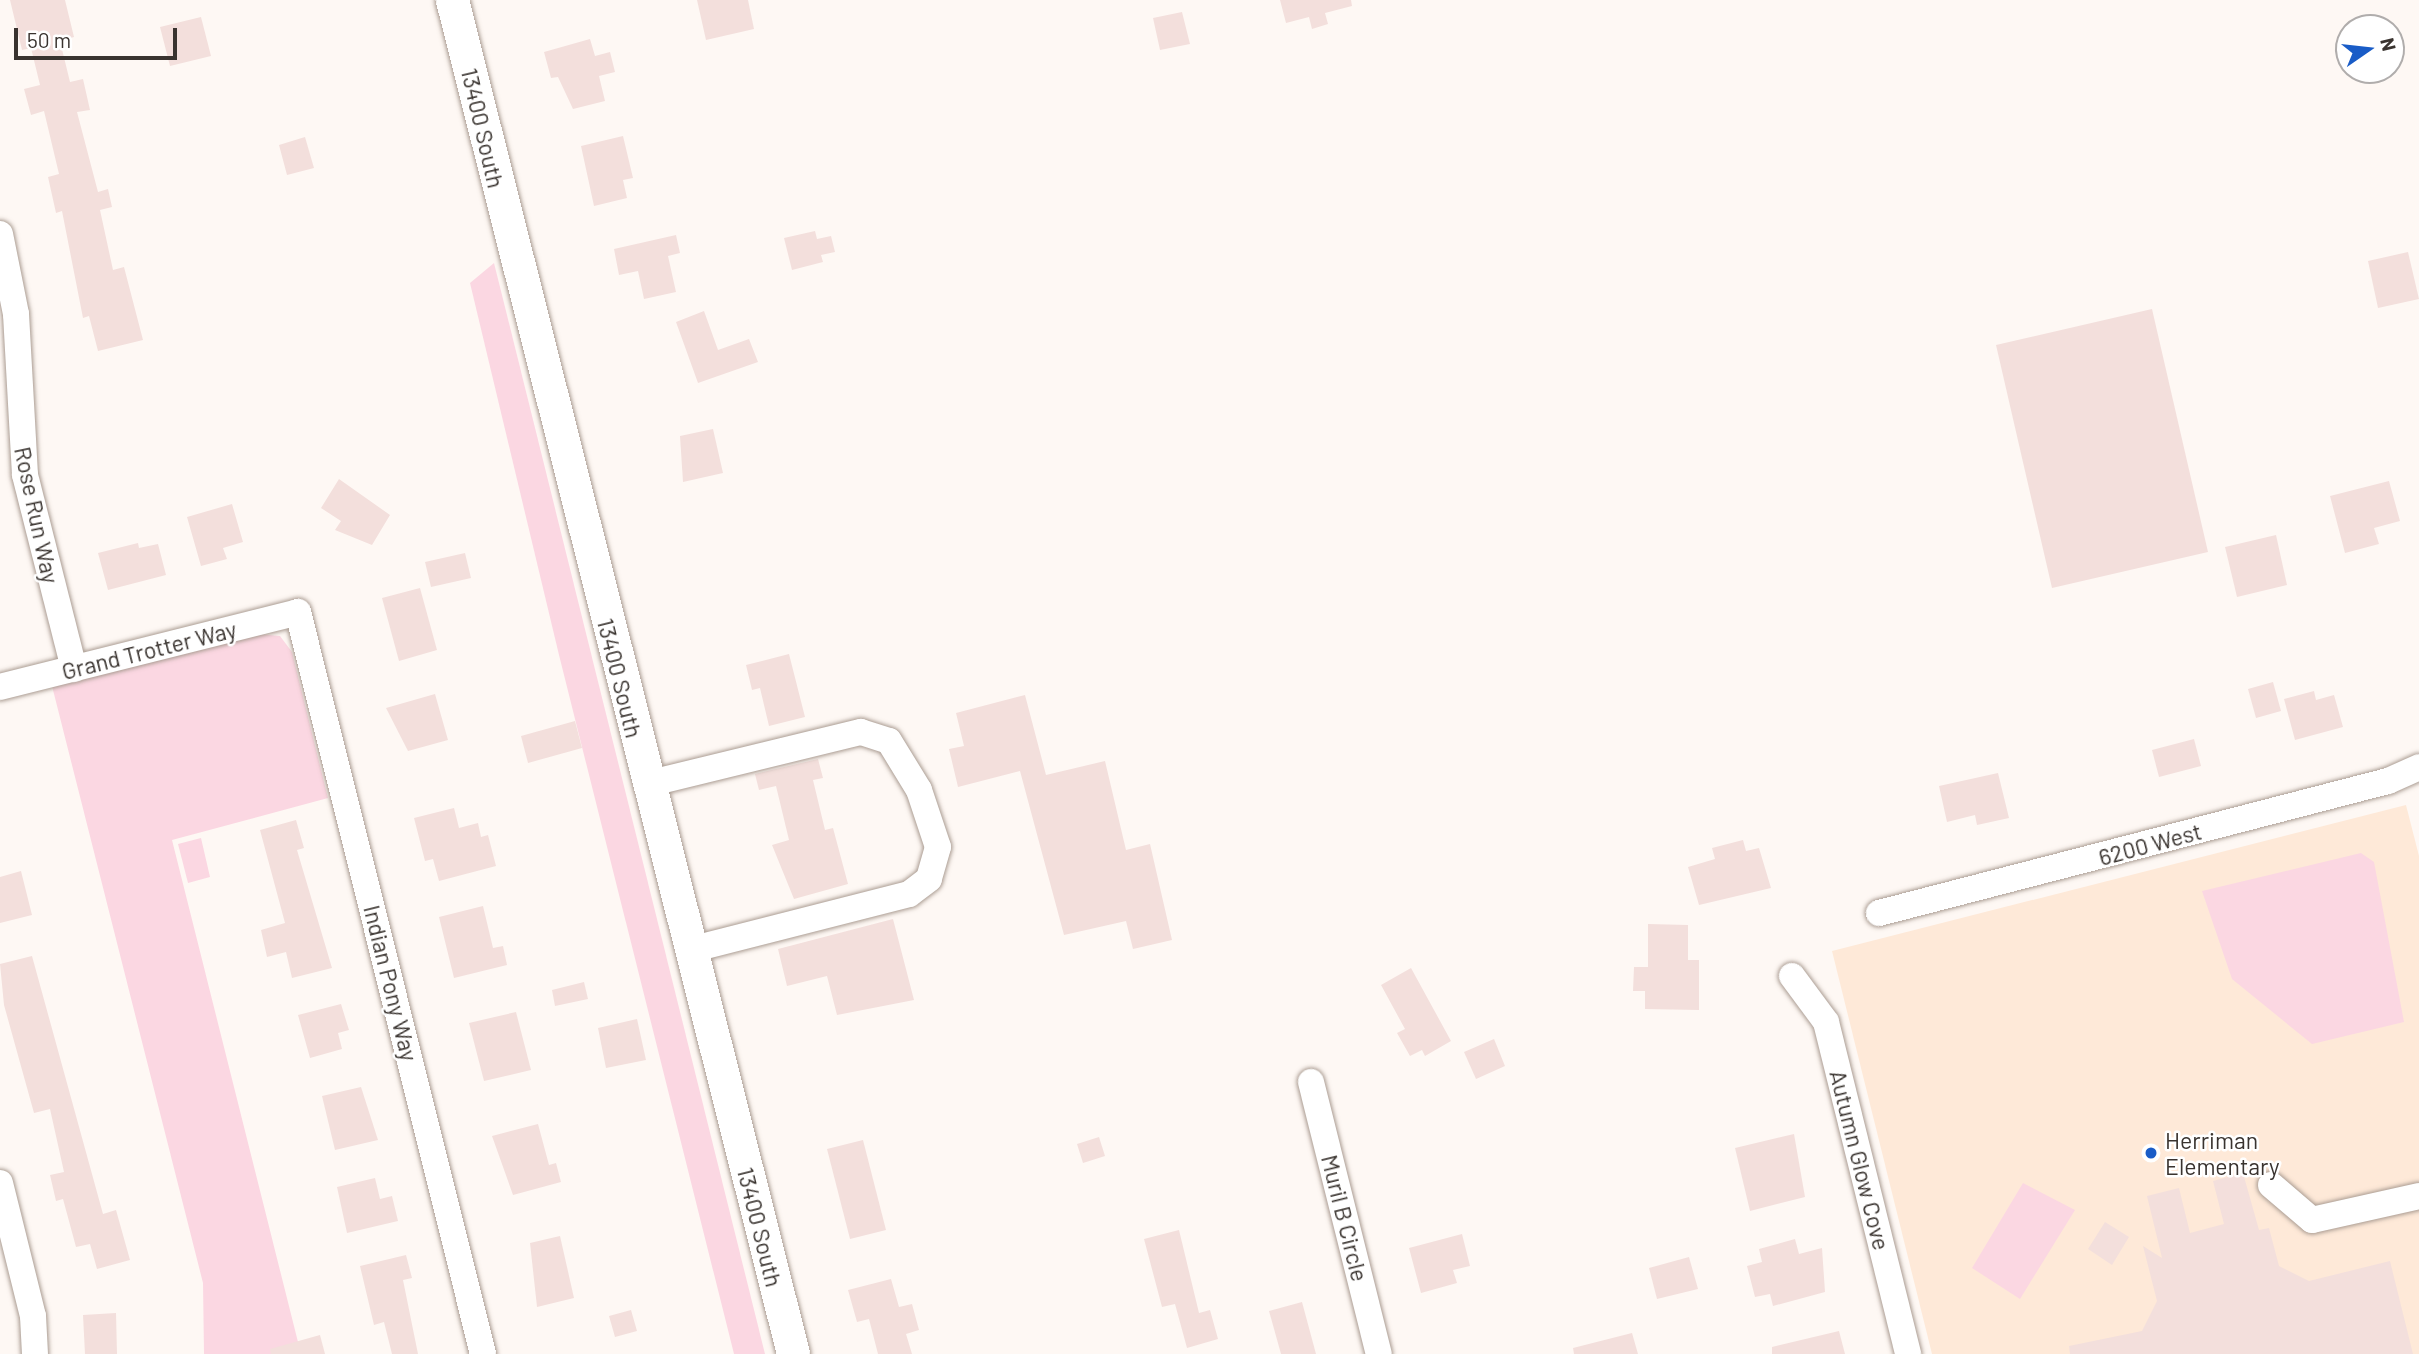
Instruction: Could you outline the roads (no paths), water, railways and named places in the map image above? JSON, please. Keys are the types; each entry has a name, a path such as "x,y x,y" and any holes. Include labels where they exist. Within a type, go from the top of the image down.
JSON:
{"main road":[{"name":"13400 South","path":"452,0 647,784 793,1354"}],"street":[{"name":"Rose Run Way","path":"0,234 16,314 25,475 74,669"},
{"name":"Grand Trotter Way","path":"0,687 298,612"},
{"name":"Indian Pony Way","path":"298,612 483,1354"},
{"path":"647,784 861,732 889,741 919,790 938,847 929,879 909,894 689,950"},
{"name":"6200 West","path":"1879,913 2388,781 2419,767"},
{"name":"Autumn Glow Cove","path":"1792,976 1826,1023 1908,1354"},
{"name":"Muril B Circle","path":"1311,1082 1379,1354"},
{"path":"0,1183 33,1317 35,1354"},
{"path":"2271,1185 2312,1220 2419,1196"}],"place":[{"name":"Herriman Elementary","path":"2151,1153"}]}
